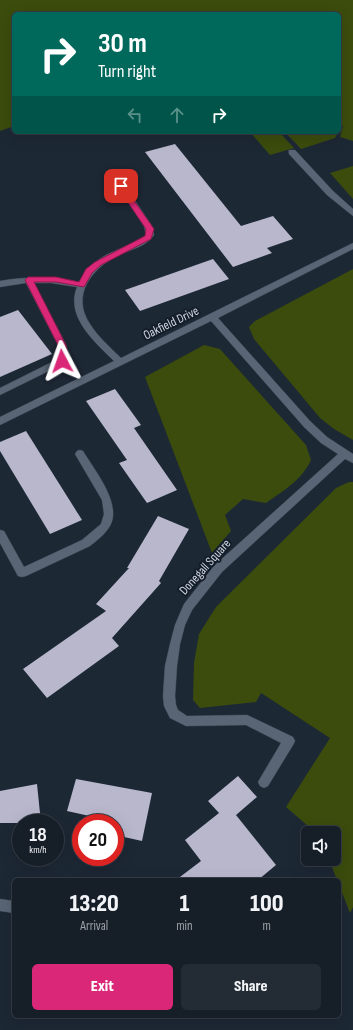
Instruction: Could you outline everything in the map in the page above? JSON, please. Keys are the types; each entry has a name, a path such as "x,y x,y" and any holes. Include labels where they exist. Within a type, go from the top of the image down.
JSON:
{"street":[{"path":"292,152 330,193 353,213"},
{"path":"120,362 84,322 78,302 81,285 89,271 98,263 143,241 150,235 148,226 121,186"},
{"name":"Oakfield Drive","path":"0,421 353,246"},
{"path":"0,284 28,280 56,280 81,285"},
{"path":"0,392 62,361 64,354 62,345 28,280"},
{"name":"Donegall Square","path":"212,317 307,424 324,440 349,457 237,551 214,574 188,606 174,644 169,696 170,706 174,714 186,721 247,720 289,741 264,782"},
{"path":"0,534 22,573 60,556 94,537 105,526 109,510 107,500 80,454"},
{"path":"0,905 12,907"}],"green space":[{"path":"0,0 353,0 353,141 340,137 343,126 341,124 341,12 12,12 12,127 0,131"},
{"path":"252,134 281,134 294,148 270,155"},
{"path":"287,134 337,134 335,138 301,149"},
{"path":"353,166 353,199 330,173"},
{"path":"353,269 353,440 334,429 320,418 254,339 249,327 255,321"},
{"path":"204,345 220,349 306,445 311,460 303,473 297,479 266,503 243,499 225,515 231,531 212,553 145,377"},
{"path":"349,482 353,482 353,907 350,913 341,890 341,878 336,878 332,866 341,866 341,826 308,826 286,807 330,738 261,693 256,702 200,708 193,700 194,663 199,634 216,607 336,488"}],"building":[{"path":"175,144 241,226 273,216 293,239 267,248 272,253 233,267 145,152"},
{"path":"213,259 229,279 140,311 125,290"},
{"path":"18,310 52,354 0,377 0,317"},
{"path":"115,389 141,425 134,428 177,490 147,503 119,463 127,460 86,401"},
{"path":"26,431 82,520 50,534 0,451 0,442"},
{"path":"158,516 189,529 159,581 161,583 112,638 119,646 47,698 23,669 106,611 96,604 129,568 127,568"},
{"path":"238,776 257,797 236,815 276,865 260,878 179,878 201,861 185,840 219,813 208,801"},
{"path":"76,779 152,793 142,841 124,837 124,814 80,814 67,811"},
{"path":"37,784 40,814 12,814 12,823 0,823 0,791"}],"route":[{"path":"62,361 64,354 62,345 28,280 56,280 81,285 89,271 98,263 146,240 150,235 150,229 121,186"}]}
